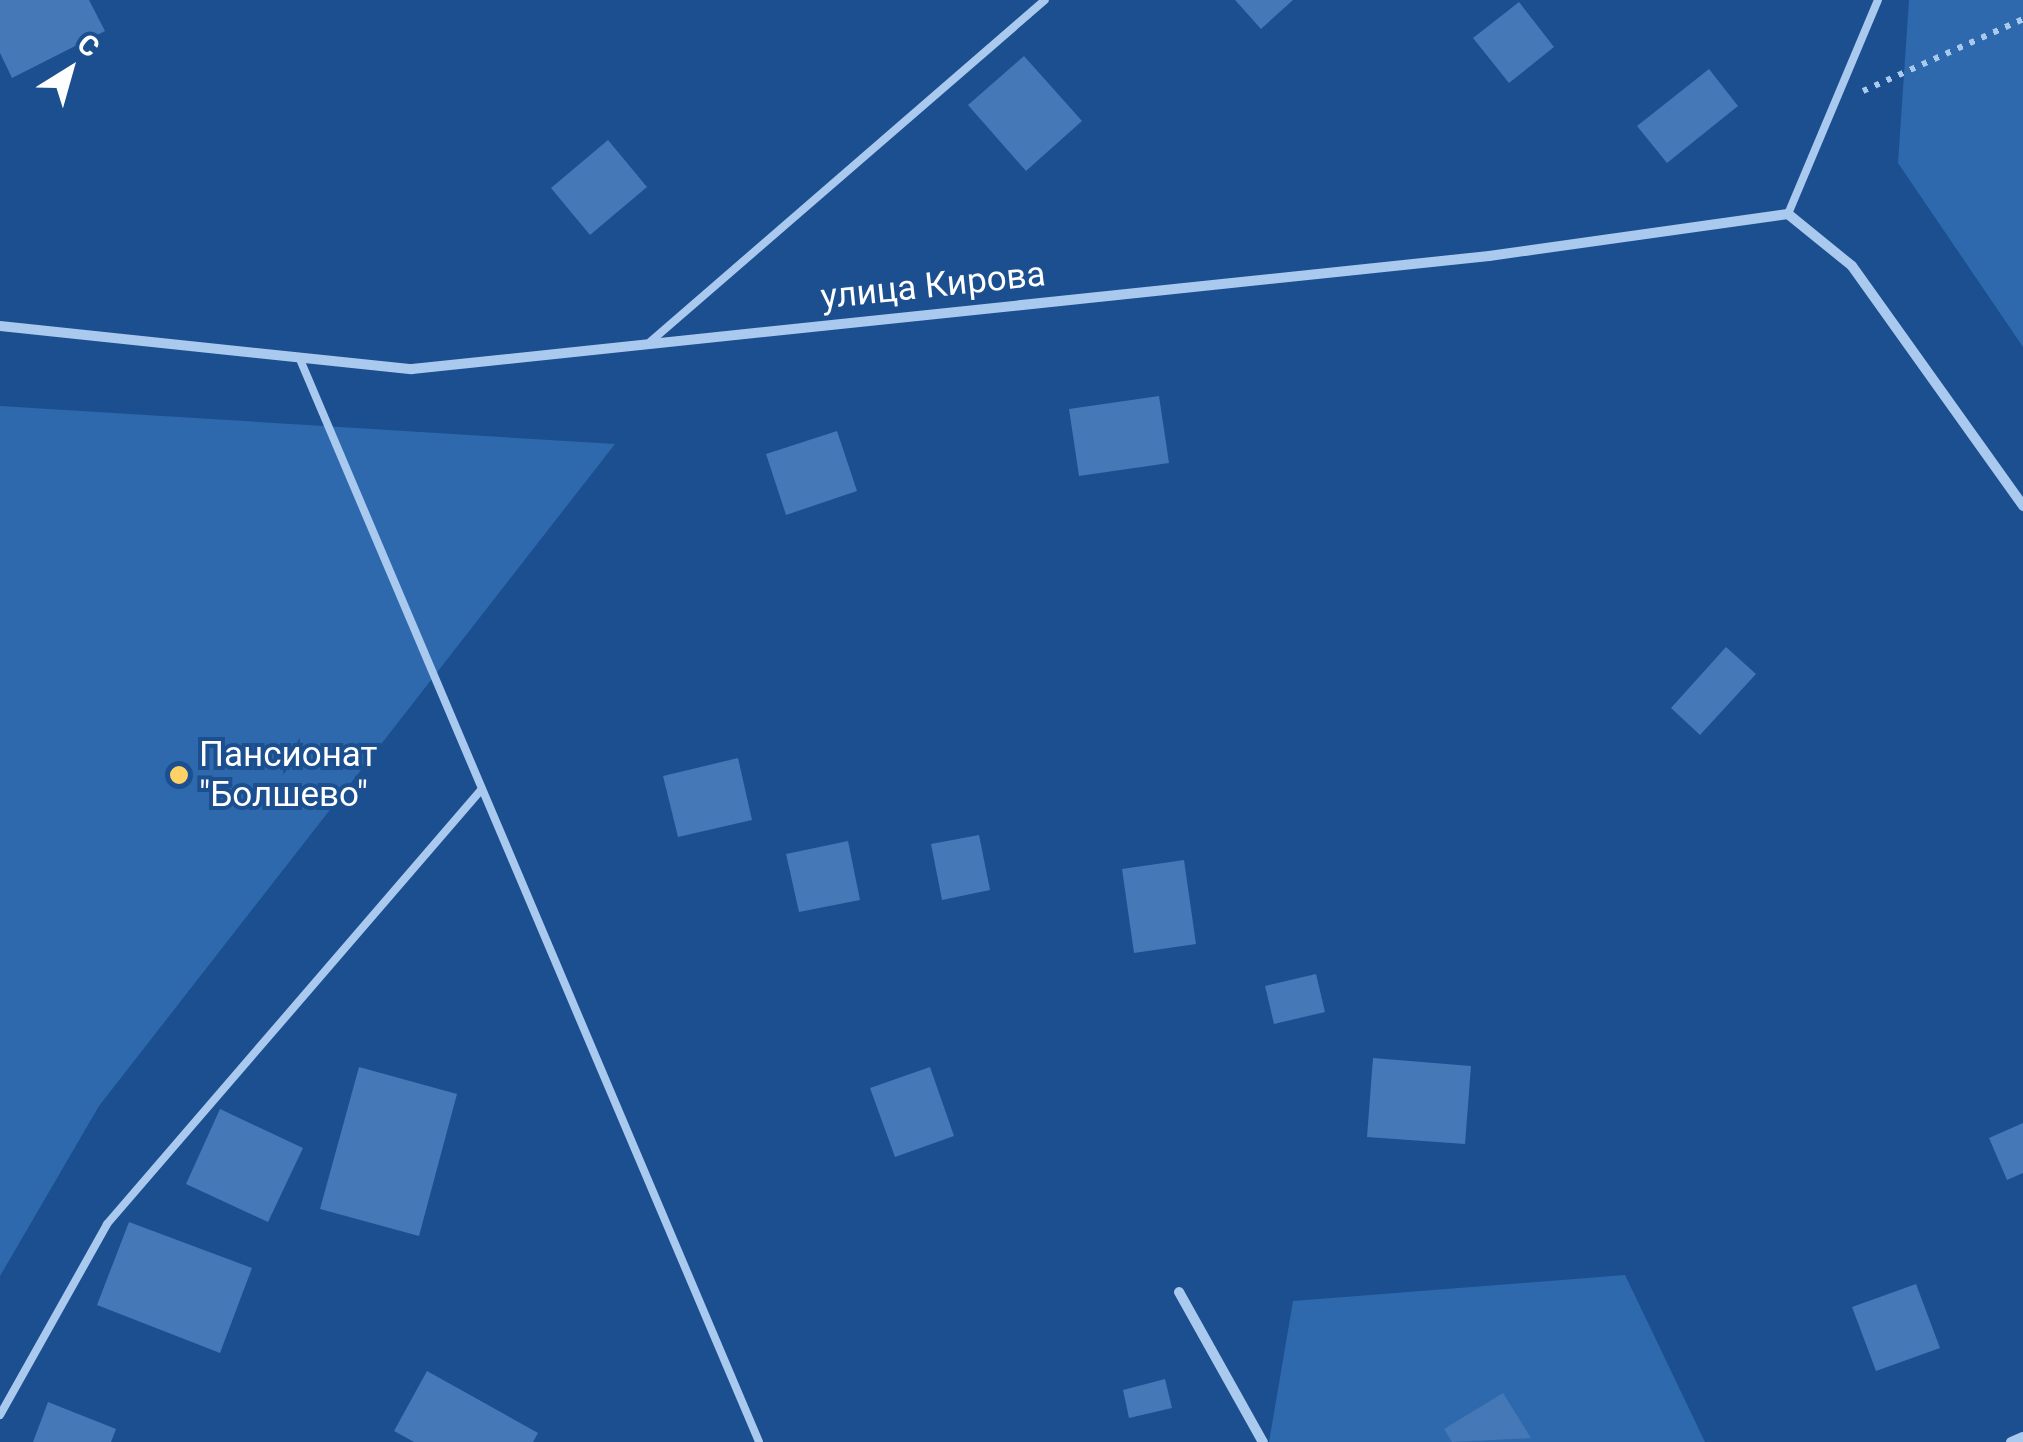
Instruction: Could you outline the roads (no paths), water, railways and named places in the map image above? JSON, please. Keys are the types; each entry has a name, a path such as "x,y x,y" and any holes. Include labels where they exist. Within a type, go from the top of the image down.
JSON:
{"street":[{"name":"улица Кирова","path":"0,326 412,369 1489,256 1788,214"},
{"path":"1788,214 1852,266 2023,506"},
{"path":"1180,1292 1263,1442"},
{"path":"2011,1442 2023,1437"}],"lane":[{"path":"650,342 1044,0"},
{"path":"1788,214 1839,102 1878,0"},
{"path":"299,357 759,1442"},
{"path":"0,1415 107,1224 482,789"}],"place":[{"name":"Пансионат \"Болшево\"","path":"179,775"}]}
